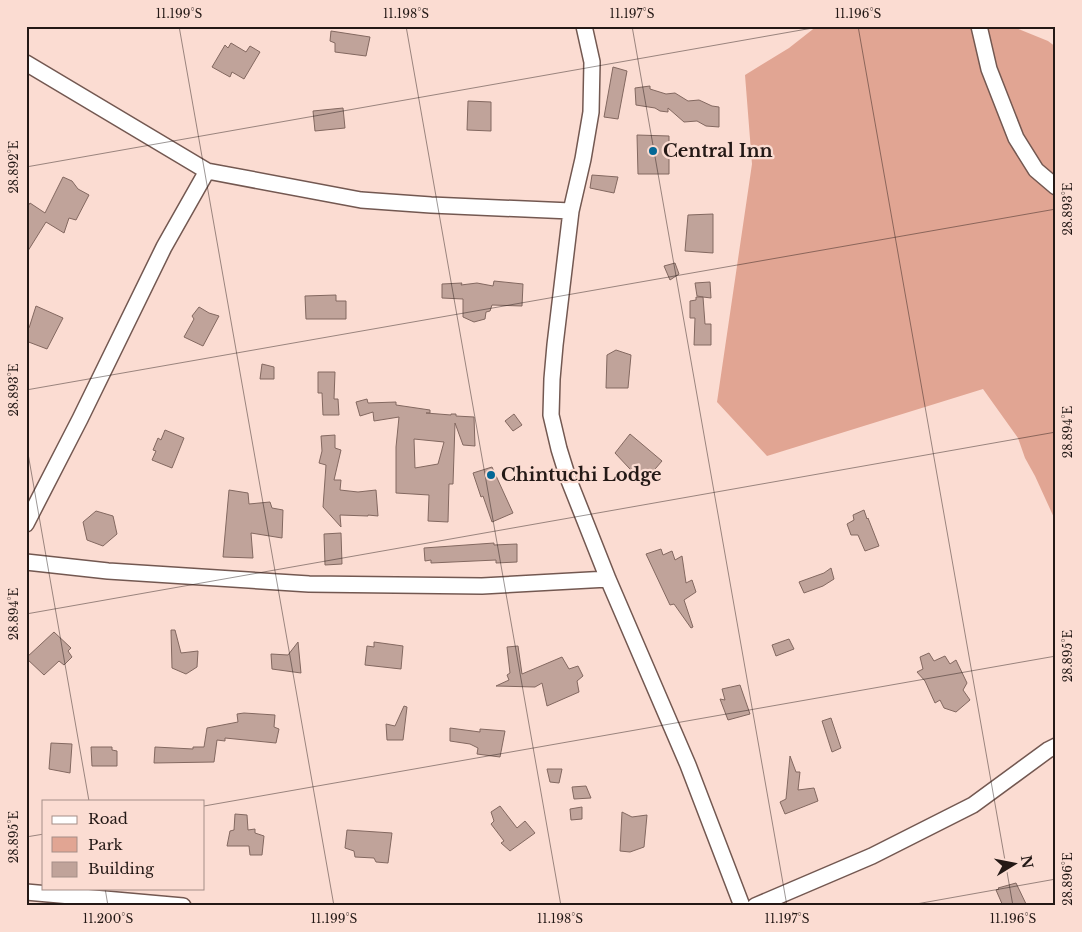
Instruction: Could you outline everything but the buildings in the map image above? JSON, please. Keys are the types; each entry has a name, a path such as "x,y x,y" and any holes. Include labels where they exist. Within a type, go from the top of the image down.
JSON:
{"street":[{"path":"584,26 592,62 591,112 583,159 570,211 555,354 551,415 568,478 608,579 688,765 742,906"},
{"path":"979,26 989,69 1016,138 1036,170 1056,187"},
{"path":"26,63 207,171 361,200 570,211"},
{"path":"26,524 80,419 164,247 207,171"},
{"path":"26,562 108,571 309,584 482,586 608,579"},
{"path":"755,906 872,856 974,805 1056,746"},
{"path":"26,892 183,906"}],"green space":[{"path":"817,26 1011,26 1048,41 1056,47 1056,522 1025,458 1018,438 983,389 767,456 717,402 752,164 745,75 789,48"}],"place":[{"name":"Central Inn","path":"653,151"},
{"name":"Chintuchi Lodge","path":"491,475"}]}
